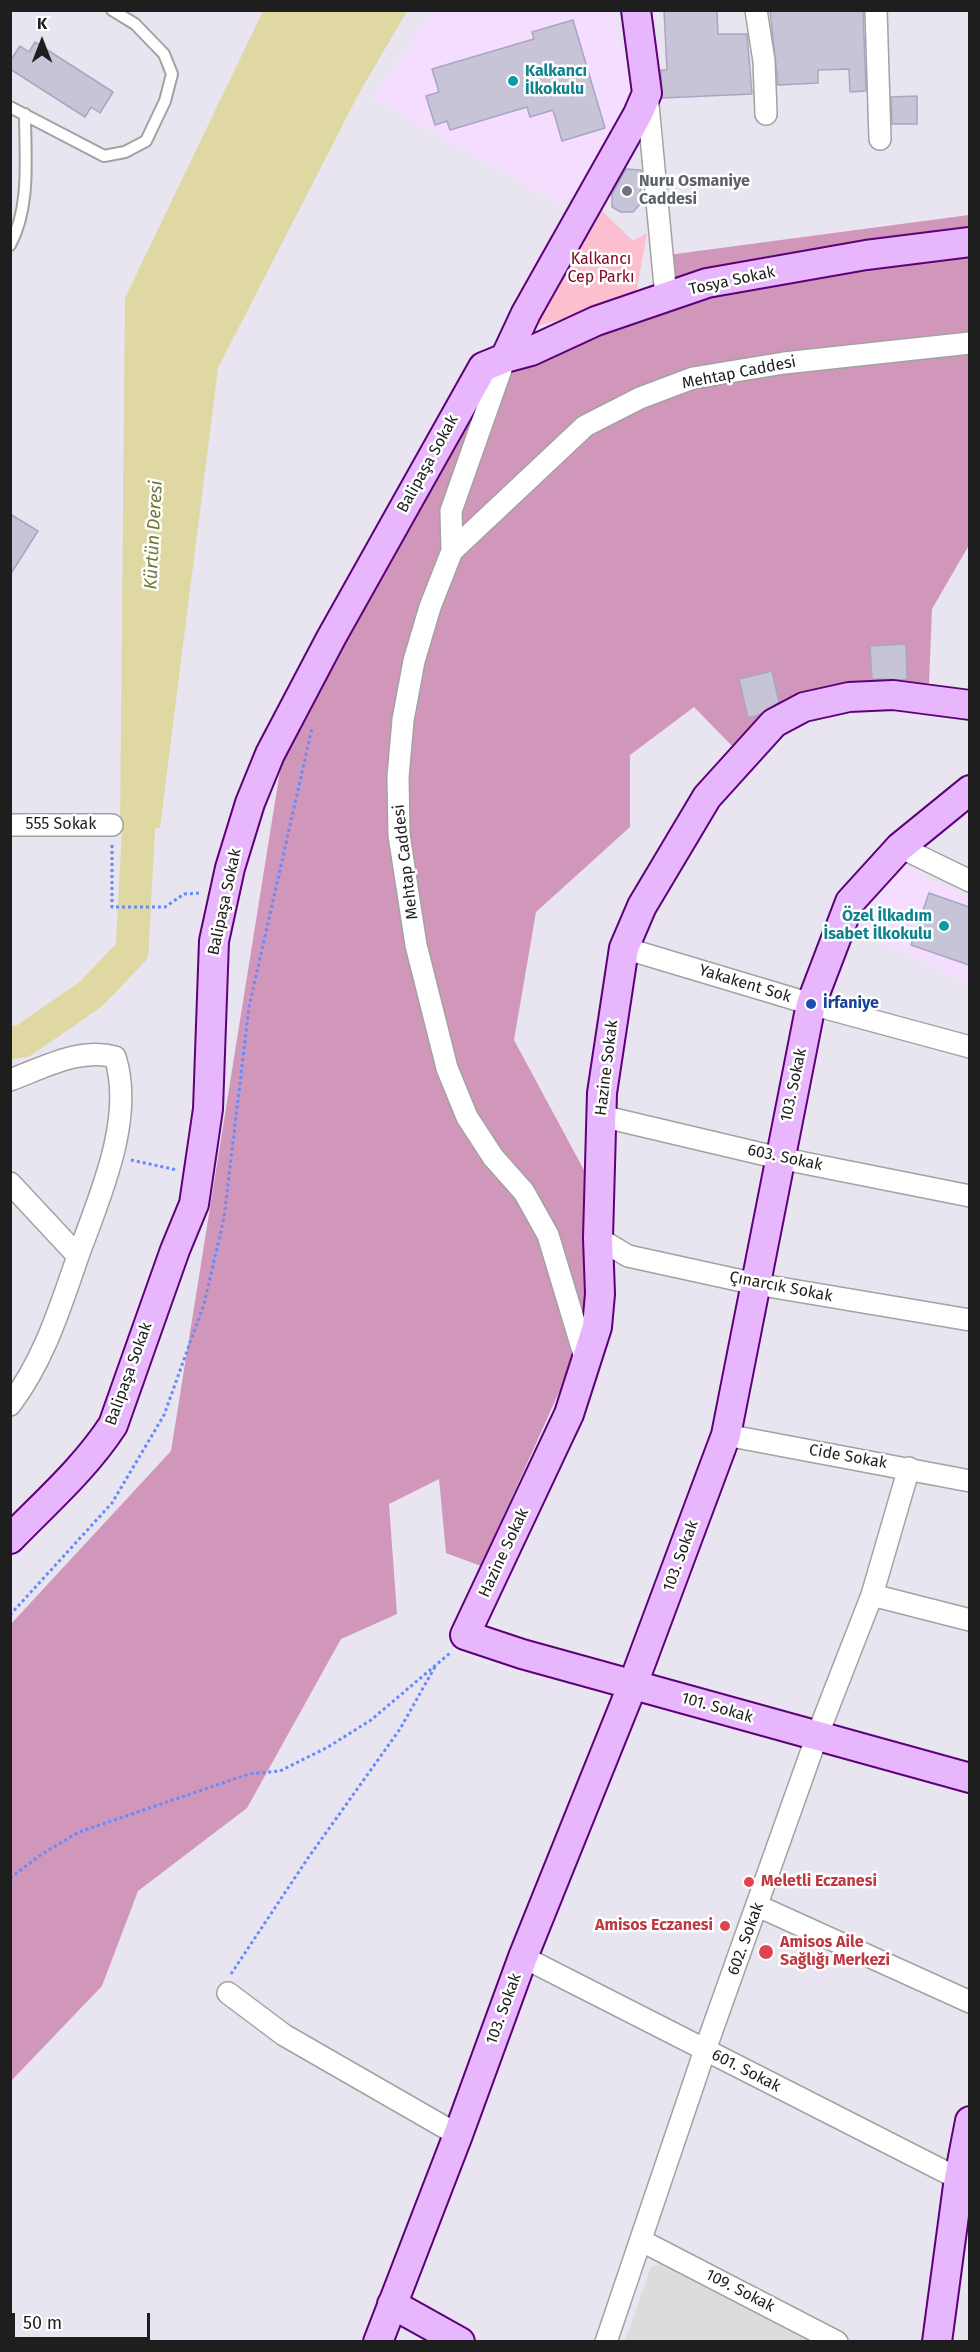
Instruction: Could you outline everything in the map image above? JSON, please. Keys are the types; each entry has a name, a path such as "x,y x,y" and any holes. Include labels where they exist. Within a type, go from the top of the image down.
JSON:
{"street":[{"path":"636,10 647,93 666,297"},
{"path":"756,10 764,61 766,114"},
{"path":"876,10 880,139"},
{"name":"Balipaşa Sokak","path":"452,551 451,511 505,358 526,313 638,114 647,93"},
{"name":"Tosya Sokak","path":"505,358 531,351 596,321 707,283 866,255 969,242"},
{"name":"Mehtap Caddesi","path":"586,1361 548,1235 524,1192 493,1157 467,1117 447,1068 416,945 399,836 398,777 403,720 414,661 430,607 452,551 585,426 640,398 693,378 784,363 969,343"},
{"name":"Balipaşa Sokak","path":"10,1539 71,1478 99,1446 112,1425 175,1250 194,1204 208,1109 214,941 230,868 250,803 270,754 331,638 483,367 505,358"},
{"name":"Hazine Sokak","path":"465,1635 569,1414 597,1328 600,1294 598,1238 602,1093 624,948 642,906 707,797 774,723 804,707 849,697 893,695 969,705"},
{"name":"103. Sokak","path":"378,2342 458,2135 523,1957 633,1684 726,1435 811,1004 850,902 900,847 969,790"},
{"name":"555 Sokak","path":"10,825 112,825"},
{"path":"900,847 969,881"},
{"name":"Yakakent Sok","path":"624,948 811,1004 969,1047"},
{"path":"10,1080 73,1057 99,1053 115,1057 119,1070 120,1113 112,1156 41,1356 10,1405"},
{"name":"603. Sokak","path":"601,1116 779,1158 969,1196"},
{"path":"10,1183 78,1256"},
{"name":"Çınarcık Sokak","path":"598,1238 628,1256 756,1284 969,1320"},
{"name":"Cide Sokak","path":"726,1435 969,1479"},
{"name":"602. Sokak","path":"606,2342 705,2050 817,1736 872,1595 909,1468"},
{"path":"872,1595 969,1620"},
{"name":"101. Sokak","path":"465,1635 522,1654 969,1778"},
{"path":"758,1905 969,2002"},
{"name":"601. Sokak","path":"523,1957 964,2181"},
{"path":"228,1993 284,2035 458,2135"},
{"path":"937,2342 964,2181 969,2121"},
{"name":"109. Sokak","path":"642,2241 837,2342"},
{"path":"392,2304 460,2342"}],"lane":[{"path":"10,107 104,156 125,152 146,141 165,101 172,74 164,54 135,24 112,10"},
{"path":"10,245 18,231 25,177 25,114"}],"path":[{"path":"112,825 112,907 165,907 184,894 199,893"},
{"path":"112,1156 199,1175"},
{"path":"10,1878 42,1854 79,1832 249,1774 280,1771 328,1747 371,1720 456,1648 465,1635"},
{"path":"228,1993 232,1970 400,1730 437,1663"}],"shaded area":[{"path":"615,10 633,106 584,191 558,203 373,98 434,11"},
{"path":"969,215 969,545 932,609 929,683 788,705 733,747 694,707 630,755 630,827 536,912 514,1040 585,1172 585,1306 564,1381 481,1566 446,1553 439,1479 389,1504 397,1614 341,1639 247,1808 138,1891 102,1986 11,2081 10,1625 171,1451 283,752 482,384 662,310 653,257"},
{"path":"896,862 969,897 969,984 862,933"},
{"path":"663,2263 812,2341 625,2342 651,2267"}],"green space":[{"name":"Kalkancı Cep Parkı","path":"594,203 633,241 647,233 635,300 526,329"}],"water":[{"path":"263,11 407,11 358,95 218,368 160,828 120,827 125,298"}],"building":[{"path":"664,10 717,10 718,34 747,34 752,94 662,98 661,70 667,70"},
{"path":"770,10 863,10 866,91 850,92 849,69 818,70 818,83 778,85"},
{"name":"Kalkancı İlkokulu","path":"573,20 605,128 562,141 553,110 530,117 527,107 450,130 447,121 435,125 426,96 439,92 432,69 534,39 532,32"},
{"path":"35,42 113,92 100,113 91,107 85,117 10,69 10,61 20,46 29,52"},
{"path":"917,96 917,124 892,124 891,97"},
{"name":"Nuru Osmaniye Caddesi","path":"626,169 641,170 640,204 633,212 621,212 612,207 612,194"},
{"path":"10,514 38,531 10,575"},
{"path":"906,644 907,680 872,679 870,646"},
{"path":"772,671 779,702 759,715 748,718 739,679"},
{"name":"Özel İlkadım İsabet İlkokulu","path":"929,893 969,907 969,965 911,945"}],"waterway":[{"name":"Kürtün Deresi","path":"10,1043 23,1041 91,994 132,951 141,783"}],"place":[{"name":"Kalkancı İlkokulu","path":"513,81"},
{"name":"Nuru Osmaniye Caddesi","path":"627,191"},
{"name":"Özel İlkadım İsabet İlkokulu","path":"944,926"},
{"name":"İrfaniye","path":"811,1004"},
{"name":"Meletli Eczanesi","path":"749,1882"},
{"name":"Amisos Eczanesi","path":"725,1926"},
{"name":"Amisos Aile Sağlığı Merkezi","path":"766,1952"}]}
